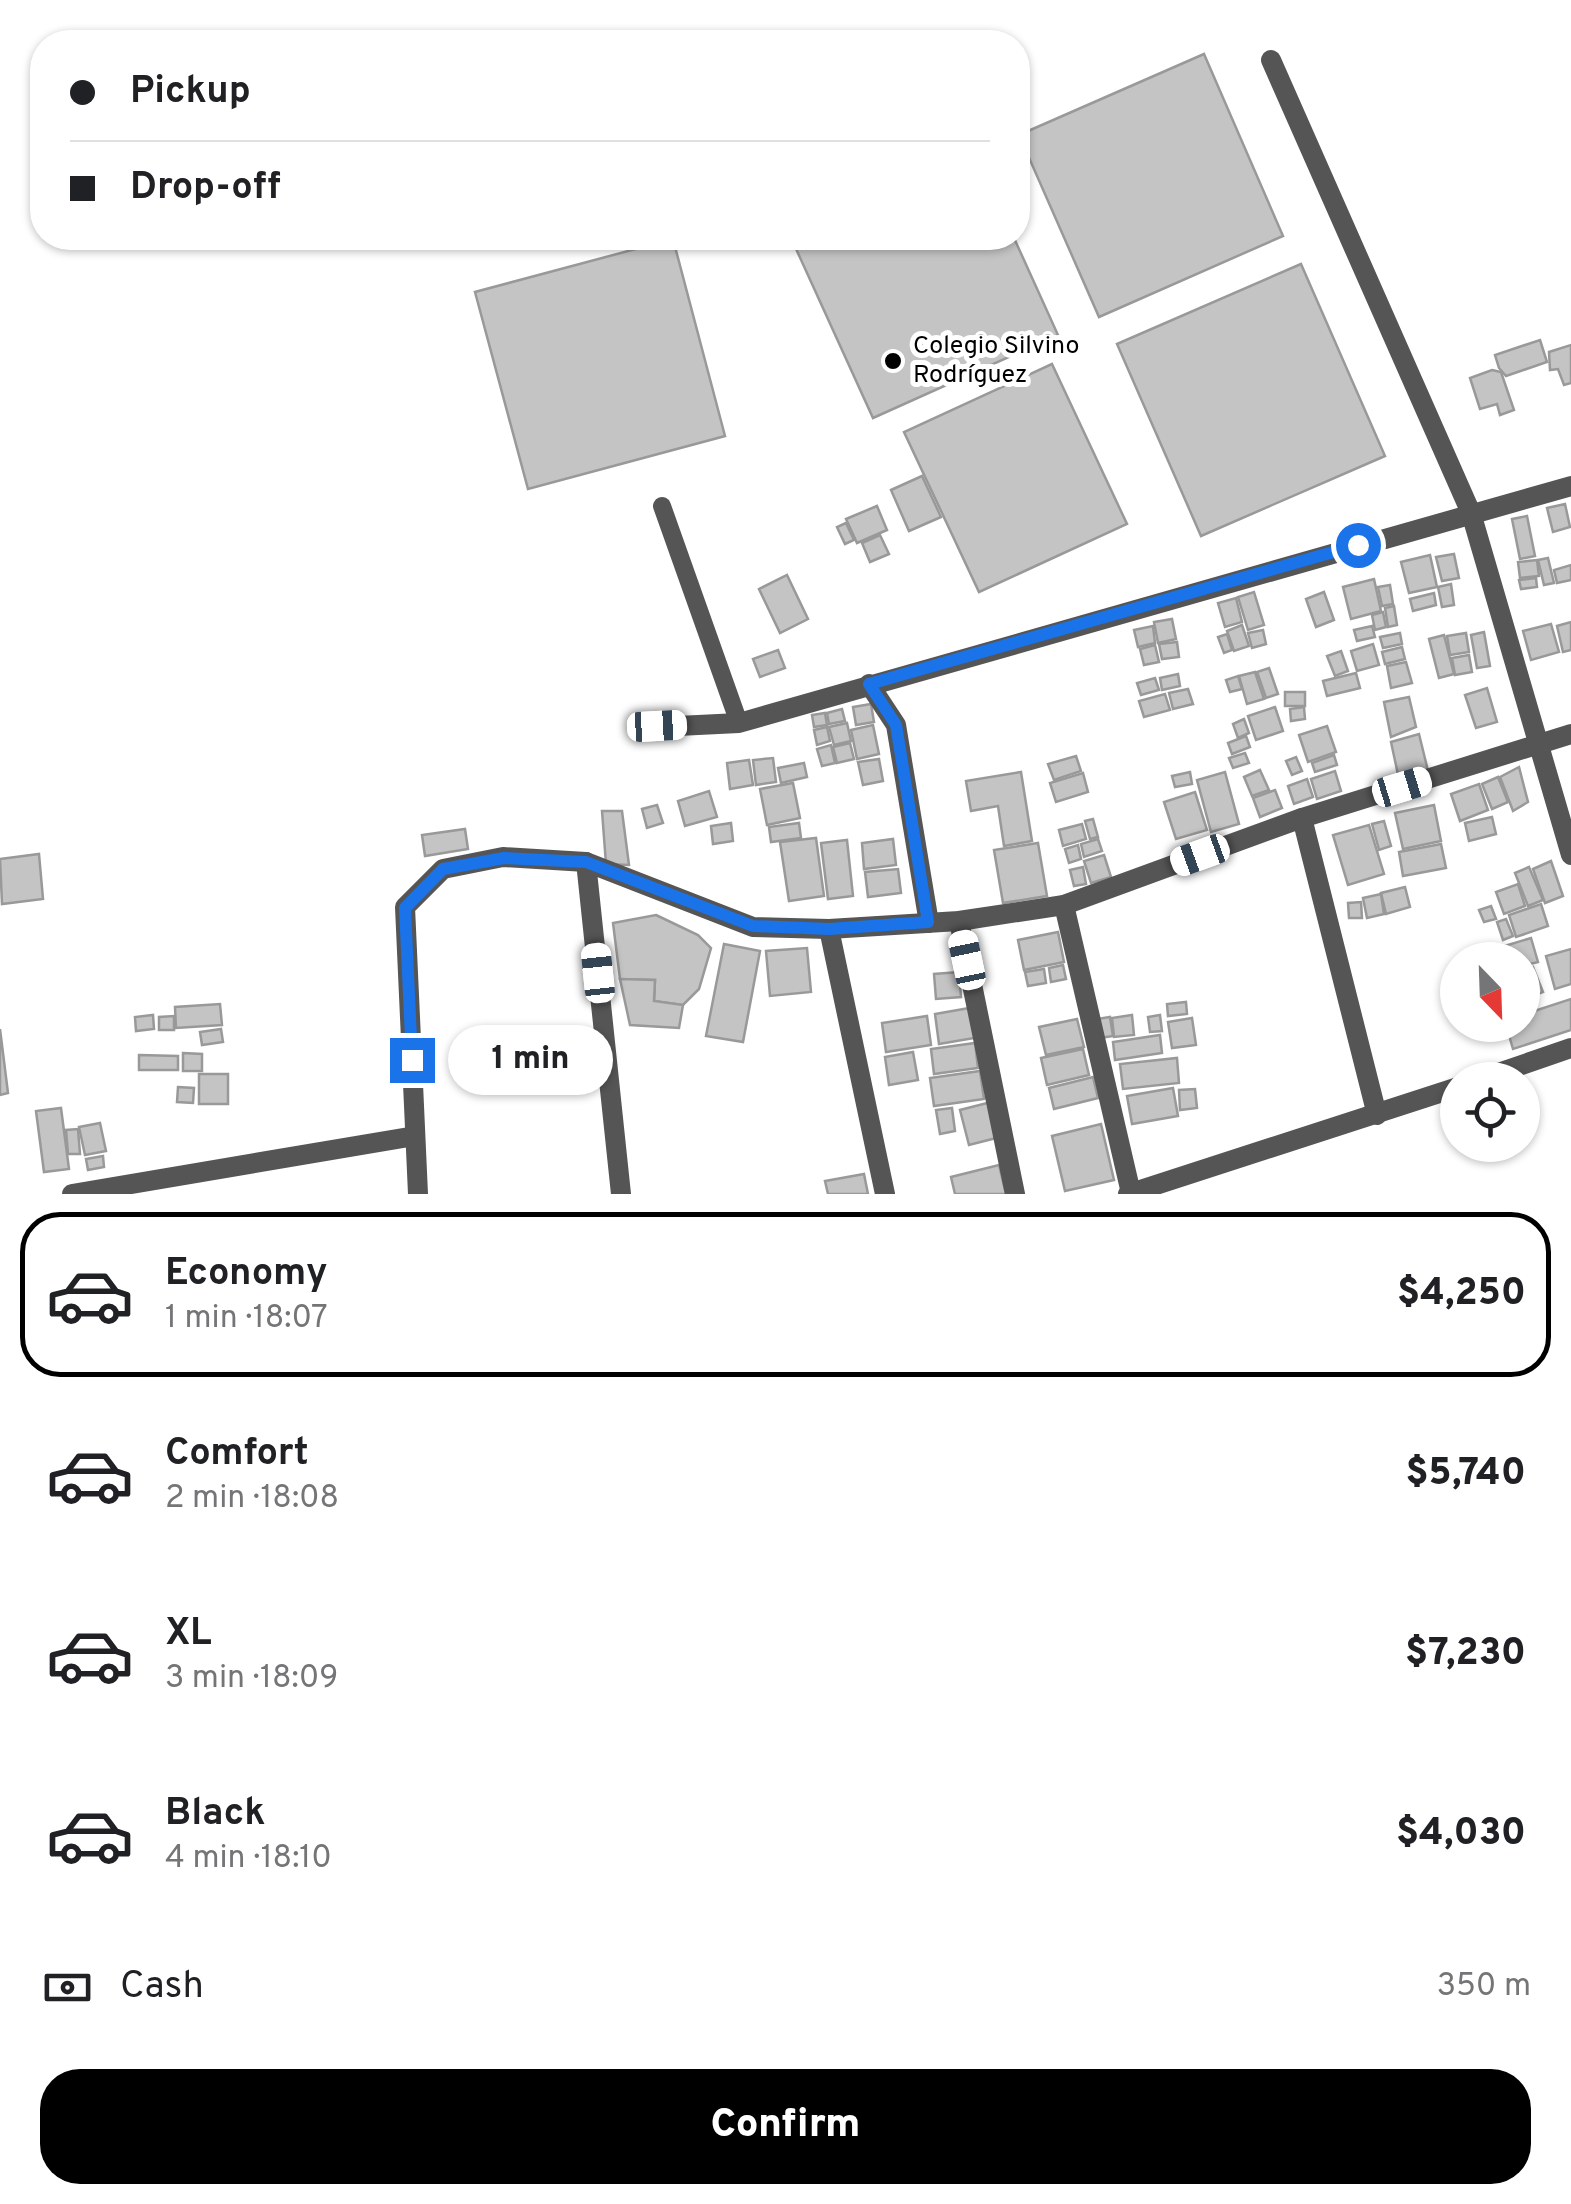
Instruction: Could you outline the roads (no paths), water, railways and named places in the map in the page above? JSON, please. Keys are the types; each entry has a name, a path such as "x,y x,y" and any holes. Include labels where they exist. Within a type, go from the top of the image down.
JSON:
{"street":[{"path":"1271,60 1471,514 1571,854"},
{"path":"657,726 738,723 1571,486"},
{"path":"869,684 896,725 928,922"},
{"path":"418,1194 405,908 443,869 504,858 586,862 753,926 829,929 959,922 1064,905 1302,818 1571,734"},
{"path":"1302,818 1377,1115"},
{"path":"586,862 621,1194"},
{"path":"1064,905 1129,1194 1440,1093"},
{"path":"959,922 1016,1194"},
{"path":"829,929 885,1194"},
{"path":"1530,1062 1571,1048"},
{"path":"72,1194 131,1189 415,1136"}],"lane":[{"path":"662,506 738,723"}],"place":[{"name":"Colegio Silvino Rodríguez","path":"893,361"}]}
